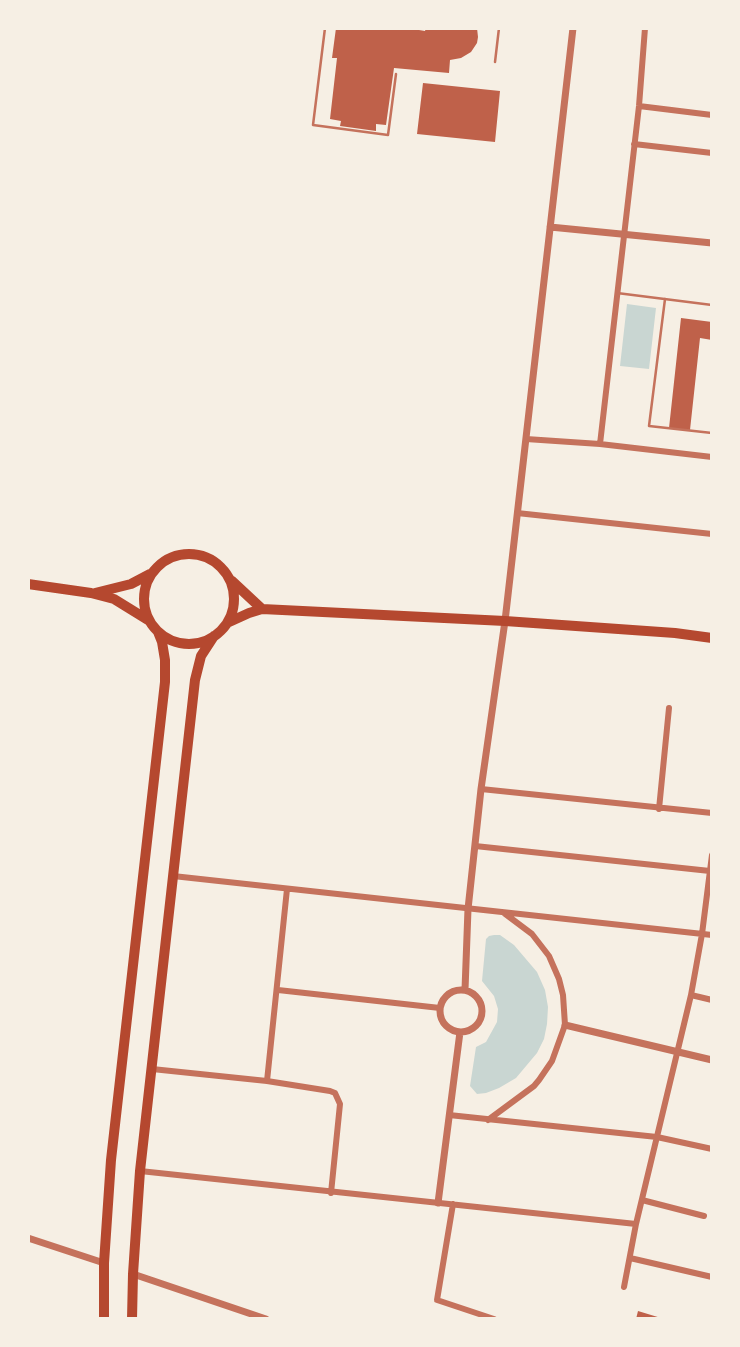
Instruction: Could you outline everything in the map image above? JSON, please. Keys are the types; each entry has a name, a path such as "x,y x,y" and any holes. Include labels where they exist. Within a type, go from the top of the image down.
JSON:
{"main road":[{"path":"91,593 131,584 150,574 168,559 190,554 206,557 219,565 262,609"},
{"path":"148,620 143,605 144,589 150,574"},
{"path":"132,1319 140,1171 197,670 205,649 227,623 232,612 233,589 229,578"},
{"path":"28,584 114,599 148,620 167,639 179,643 202,642 215,636"},
{"path":"227,623 262,609 505,621 712,638"},
{"path":"104,1319 104,1263 111,1160 165,682 165,660 158,632"}],"street":[{"path":"465,990 468,909 481,789 505,621 573,28"},
{"path":"600,444 639,106 645,28"},
{"path":"639,106 712,115"},
{"path":"634,144 712,153"},
{"path":"550,227 712,243"},
{"path":"526,439 600,444 712,457"},
{"path":"517,513 712,534"},
{"path":"659,809 669,708"},
{"path":"481,789 712,813"},
{"path":"475,846 710,872"},
{"path":"624,1287 636,1224 691,995 712,855"},
{"path":"173,876 712,935"},
{"path":"267,1081 287,889"},
{"path":"488,1120 540,1080 552,1061 565,1025 563,995 549,956 532,934 504,913"},
{"path":"278,990 440,1008"},
{"path":"465,990 477,996 483,1007 483,1014 478,1025 467,1032 460,1032 449,1029 440,1014 440,1008 449,994 465,990"},
{"path":"691,995 712,1000"},
{"path":"565,1025 712,1060"},
{"path":"438,1202 460,1032"},
{"path":"152,1069 267,1081 335,1093 340,1104 331,1192"},
{"path":"449,1115 657,1137 712,1149"},
{"path":"140,1171 636,1224"},
{"path":"642,1200 704,1216"},
{"path":"453,1204 437,1300 494,1319"},
{"path":"28,1238 104,1263"},
{"path":"630,1258 712,1277"},
{"path":"133,1273 266,1319"}],"lane":[{"path":"325,28 313,125 388,135 396,74"},
{"path":"495,62 499,28"},
{"path":"617,293 712,305"},
{"path":"665,299 649,426 712,433"}],"shaded area":[{"path":"627,304 656,308 649,369 620,366"},
{"path":"500,935 514,945 537,972 545,990 547,1024 537,1053 516,1078 499,1088 477,1094 470,1086 476,1047 486,1042 497,1022 498,1009 494,996 482,981 486,939"}],"building":[{"path":"336,28 407,28 425,31 426,28 477,28 478,37 471,52 450,60 449,73 394,68 386,125 376,124 376,131 340,126 341,121 330,119 337,58 332,58"},
{"path":"423,83 500,91 495,142 417,134"},
{"path":"681,318 712,322 712,340 700,338 690,430 669,428"},
{"path":"638,1311 661,1318 661,1319 636,1319"}]}
